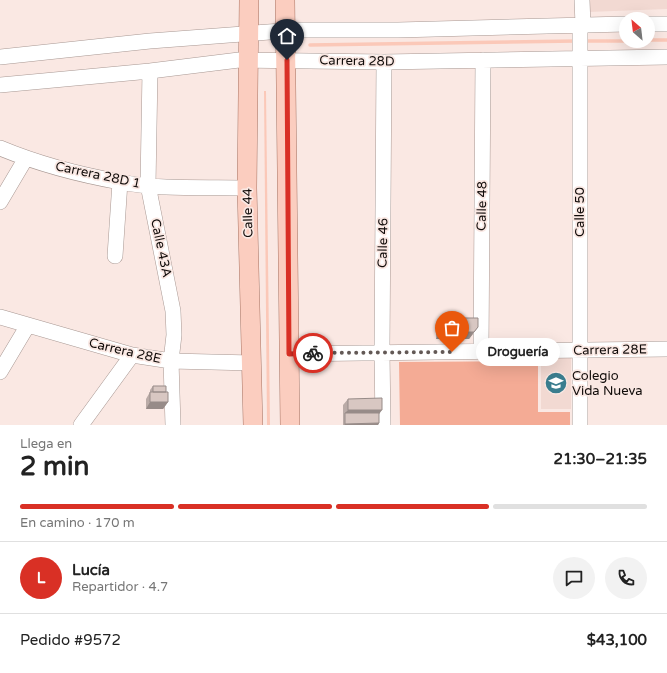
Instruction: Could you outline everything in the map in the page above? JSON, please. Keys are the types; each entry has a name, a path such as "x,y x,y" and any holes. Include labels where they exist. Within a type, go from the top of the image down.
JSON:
{"main road":[{"name":"Calle 44","path":"249,0 247,188 253,425"},
{"path":"285,0 287,60 290,425"}],"street":[{"name":"Calle 50","path":"580,425 580,56 582,0"},
{"path":"0,57 248,33 286,31 581,27 619,24"},
{"path":"655,24 667,24"},
{"name":"Carrera 28D","path":"0,85 248,60 384,62 580,56 667,57"},
{"name":"Calle 48","path":"481,351 484,60"},
{"name":"Calle 46","path":"383,425 382,352 384,62"},
{"name":"Calle 43A","path":"150,71 148,186 173,311 174,335 171,361 173,425"},
{"name":"Carrera 28D 1","path":"0,148 26,158 120,182 148,186 247,188"},
{"path":"0,202 26,158"},
{"path":"115,256 120,182"},
{"name":"Carrera 28E","path":"0,317 132,355 171,361 252,364"},
{"path":"0,372 28,325"},
{"name":"Carrera 28E","path":"289,354 667,349"},
{"path":"81,425 132,355"}],"shaded area":[{"path":"589,0 667,0 667,9 588,12"},
{"path":"264,91 266,91 270,425 267,425"},
{"name":"Colegio Vida Nueva","path":"571,356 571,409 541,409 541,357"},
{"path":"538,361 538,412 570,412 570,425 400,425 399,362"}],"building":[{"path":"441,318 478,318 478,327 474,332 441,332"},
{"path":"153,386 166,386 166,392 153,392"},
{"path":"150,392 168,392 168,402 150,402"},
{"path":"382,398 382,410 348,410 348,399"},
{"path":"345,413 379,413 379,423 345,424"}],"waterway":[{"path":"655,40 667,40"},
{"path":"310,45 576,41"},
{"path":"583,41 619,41"}],"way so far":[{"path":"313,353 452,352"}],"place":[{"name":"Droguería","path":"452,352"},
{"name":"Colegio Vida Nueva","path":"556,383"}],"route":[{"path":"287,60 286,130 289,354 313,353"}]}
